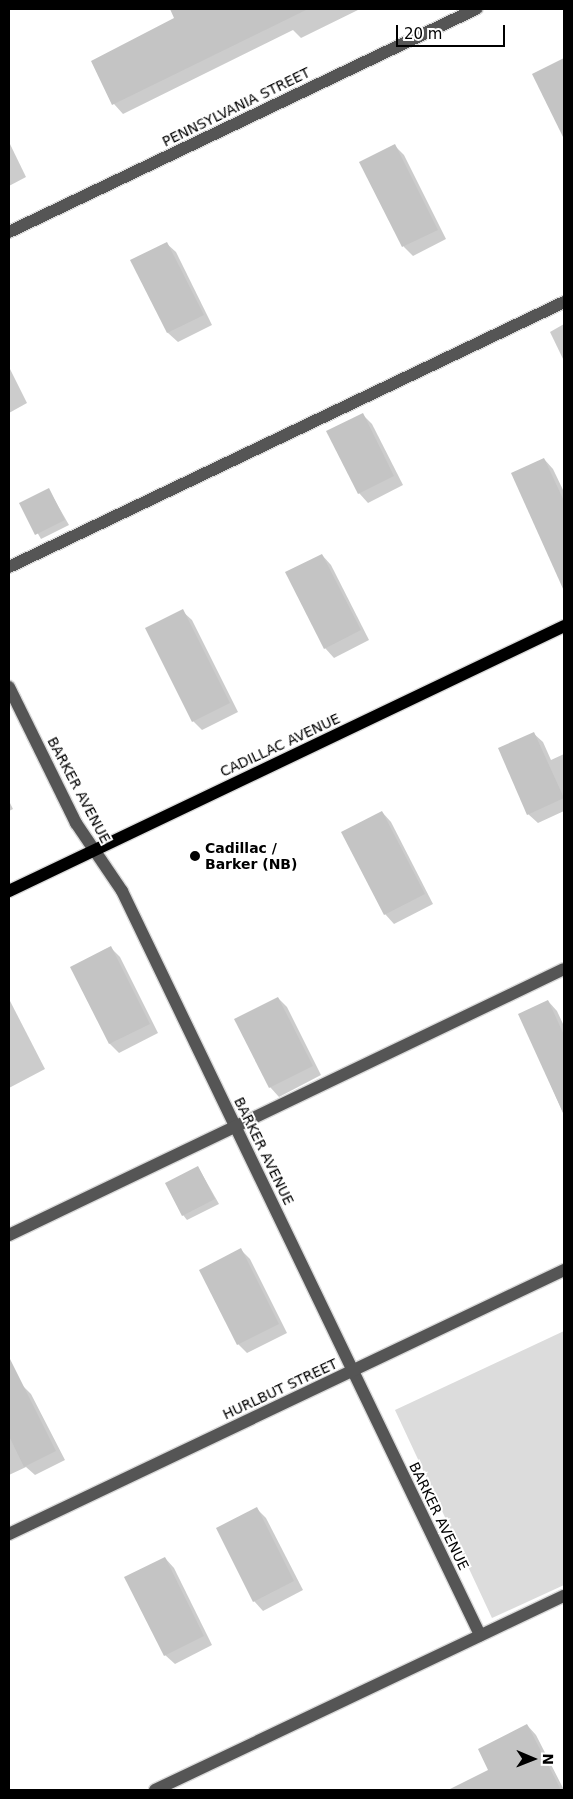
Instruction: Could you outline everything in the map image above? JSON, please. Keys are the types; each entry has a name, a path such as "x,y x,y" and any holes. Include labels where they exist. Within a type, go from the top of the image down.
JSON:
{"main road":[{"name":"CADILLAC AVENUE","path":"9,891 564,626"}],"street":[{"name":"PENNSYLVANIA STREET","path":"9,232 476,9"},
{"path":"9,567 564,302"},
{"name":"BARKER AVENUE","path":"9,687 76,822 122,891 480,1635"},
{"path":"9,1235 234,1125 564,969"},
{"name":"HURLBUT STREET","path":"9,1534 564,1270"},
{"path":"155,1790 564,1596"}],"shaded area":[{"path":"564,1331 564,1585 492,1618 395,1410"}],"building":[{"path":"170,9 308,9 112,105 91,61 174,18"},
{"path":"564,58 564,139 532,74"},
{"path":"395,144 438,230 402,247 359,162"},
{"path":"167,242 204,315 167,333 130,260"},
{"path":"363,413 394,476 358,494 326,431"},
{"path":"544,458 564,501 564,591 511,473"},
{"path":"49,488 65,520 35,535 19,503"},
{"path":"322,554 361,630 324,649 285,572"},
{"path":"183,609 230,703 192,722 145,628"},
{"path":"534,732 564,798 527,815 498,748"},
{"path":"382,811 425,894 384,915 341,832"},
{"path":"111,946 150,1024 109,1044 70,967"},
{"path":"278,997 313,1066 269,1088 234,1019"},
{"path":"548,1000 564,1035 564,1115 518,1014"},
{"path":"198,1166 215,1199 182,1216 165,1183"},
{"path":"241,1248 279,1324 237,1345 199,1270"},
{"path":"9,1357 56,1451 24,1467 9,1436"},
{"path":"257,1507 294,1581 253,1602 216,1528"},
{"path":"165,1557 204,1636 164,1656 124,1577"},
{"path":"527,1724 561,1790 448,1790 488,1770 478,1749"}],"place":[{"name":"Cadillac / Barker (NB)","path":"195,856"}]}
